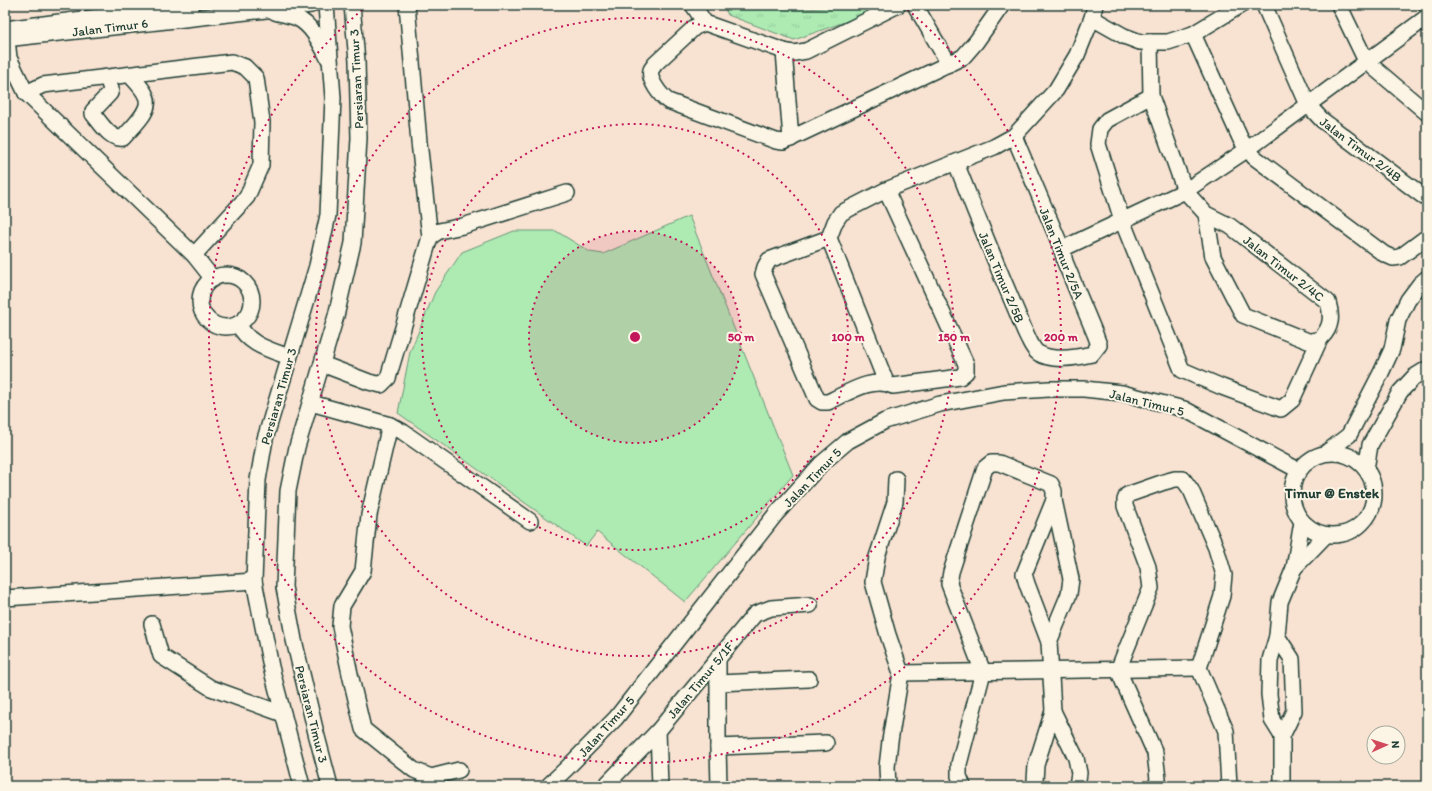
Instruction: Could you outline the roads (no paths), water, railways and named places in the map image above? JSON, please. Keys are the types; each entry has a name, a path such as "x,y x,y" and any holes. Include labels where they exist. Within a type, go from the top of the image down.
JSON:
{"street":[{"name":"Jalan Timur 6","path":"6,36 192,5"},
{"name":"Jalan Timur 6","path":"6,36 311,5"},
{"name":"Persiaran Timur 3","path":"302,786 271,667 254,580 258,480 265,439 317,266 328,216 333,98 326,5"},
{"name":"Persiaran Timur 3","path":"330,786 294,640 284,586 288,491 297,447 336,316 353,243 359,138 357,62 352,5"},
{"path":"322,364 381,385 388,378 430,237 419,142 407,5"},
{"path":"693,5 705,23 784,51 794,53 806,50 898,5"},
{"path":"915,5 949,64"},
{"path":"705,23 695,27 655,64 651,70 651,77 659,93 668,101 776,141 783,142 963,58 969,52 1002,5"},
{"path":"886,382 829,238 835,222 841,212 886,190 994,147 1014,136 1056,90 1076,55 1093,12 1124,36 1140,42 1168,42 1193,34 1241,5"},
{"name":"Jalan Timur 2/4B","path":"1264,5 1308,105 1322,120 1427,199"},
{"path":"1339,5 1366,61 1427,113"},
{"path":"262,10 296,17 303,22 318,39 330,62"},
{"path":"1062,249 1185,191 1248,149 1427,17"},
{"path":"1193,34 1241,140 1254,157 1384,254 1392,258 1400,256 1427,237"},
{"path":"6,36 9,58 26,93 194,255 213,279"},
{"name":"Jalan Timur 2/4C","path":"1122,220 1182,370 1281,409 1292,400 1320,338 1329,326 1332,314 1328,302 1230,226 1206,214 1185,191 1151,96 1150,42"},
{"path":"784,51 791,139"},
{"path":"26,93 43,85 232,62 245,67 256,78 262,122 261,165 248,197 194,255"},
{"path":"107,78 111,89 110,93 93,111 93,114 113,137 118,139 123,138 146,110 148,104 146,95 130,75"},
{"path":"1122,220 1098,144 1100,129 1108,120 1151,96"},
{"name":"Jalan Timur 2/5A","path":"1014,136 1062,249 1065,262 1099,345 1092,354 1076,358"},
{"name":"Jalan Timur 2/5B","path":"956,163 993,258 1036,352 1049,358 1076,358"},
{"path":"829,238 769,260 764,267 763,274 817,399 822,402 828,402 869,383 886,382 893,386 960,377 966,372 966,364 886,190"},
{"path":"430,237 439,231 463,226 567,193"},
{"path":"1206,214 1213,257 1243,315 1308,342 1320,338"},
{"path":"223,275 233,276 242,280 249,288 252,298 251,309 246,318 238,324 230,327 221,326 213,323 206,317 202,309 202,292 206,284 213,279 223,275"},
{"path":"1327,452 1349,435 1392,349 1398,320 1408,300 1420,284 1427,278"},
{"path":"238,324 244,334 259,346 289,358"},
{"path":"1366,469 1370,445 1400,392 1414,377 1427,369"},
{"name":"Jalan Timur 5","path":"548,786 616,718 775,515 821,464 848,441 885,421 940,404 1004,392 1049,389 1084,389 1122,393 1184,409 1298,470"},
{"path":"311,402 390,425 403,432 530,521"},
{"path":"390,425 369,515 363,570 342,606 340,626 348,667 363,729 414,770 431,777 459,770"},
{"path":"1327,452 1339,452 1359,461 1366,469 1372,482 1374,496 1371,510 1364,521 1353,530 1340,535 1326,535 1313,530 1302,522 1294,510 1291,497 1292,483 1298,470 1316,455 1327,452"},
{"path":"963,786 959,776 959,764 983,672 949,584 950,572 985,468 991,463 999,463 1051,484 1054,491 1054,500 1071,579 1069,594 1049,642"},
{"path":"888,786 887,767 901,673 888,635 873,582 877,557 894,502 896,479"},
{"path":"1156,786 1158,779 1155,753 1118,670 1151,588 1148,567 1125,506 1125,500 1127,495 1169,480 1183,479 1191,490 1216,548 1224,574 1222,596 1199,668 1226,731 1229,786"},
{"path":"1036,786 1036,765 1053,711 1049,642 1024,574 1054,500"},
{"path":"1282,736 1272,720 1269,694 1270,660 1278,636 1280,602 1294,568 1302,522"},
{"path":"1294,568 1326,535"},
{"path":"5,598 254,580"},
{"name":"Jalan Timur 5/1F","path":"605,786 658,731 755,614 771,608 810,604"},
{"path":"152,624 161,656 211,688 283,714"},
{"path":"1278,636 1292,659 1294,711 1282,736 1282,786"},
{"path":"718,657 719,786"},
{"path":"901,673 1199,668"},
{"path":"718,683 809,679"},
{"path":"1053,711 1076,758 1078,773 1077,786"},
{"path":"658,731 660,786"},
{"path":"718,747 826,743"}],"district":[{"name":"Timur @ Enstek","path":"1332,493"}]}
